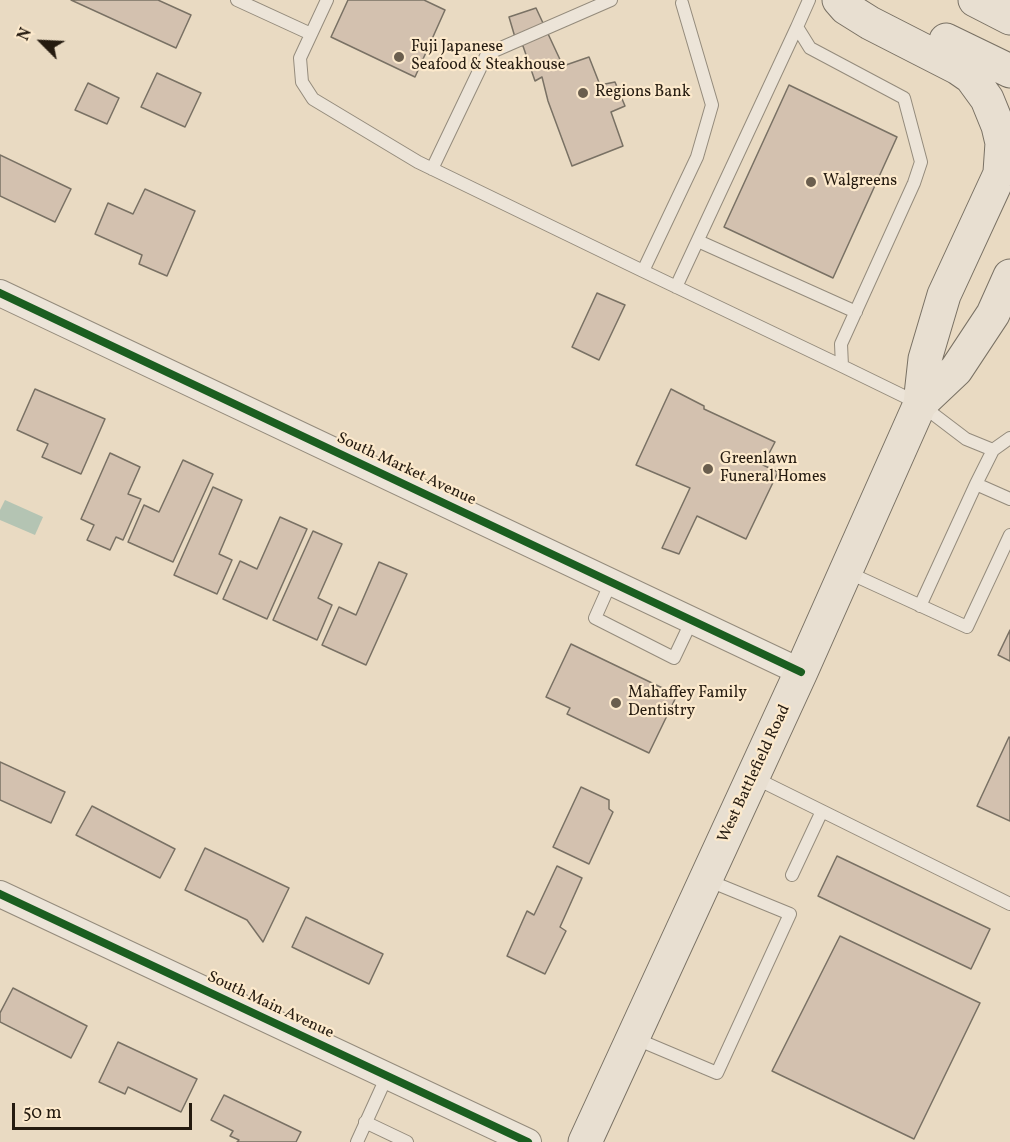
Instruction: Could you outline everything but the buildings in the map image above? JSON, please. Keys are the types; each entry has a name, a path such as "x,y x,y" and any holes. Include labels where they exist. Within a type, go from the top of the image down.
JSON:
{"main road":[{"path":"838,0 846,8 870,22 971,77 987,99 998,126 1005,162"},
{"path":"861,0 1010,71"},
{"path":"975,0 1010,18"},
{"name":"West Battlefield Road","path":"585,1142 801,672 920,404 925,358 944,295 1005,162"},
{"name":"West Battlefield Road","path":"920,404 956,370 993,314 1010,276"}],"street":[{"name":"South Market Avenue","path":"0,293 801,672"},
{"name":"South Main Avenue","path":"0,894 528,1142"}],"lane":[{"path":"237,0 311,34"},
{"path":"327,0 300,58 302,82 313,99 432,169 920,404 966,439 993,450"},
{"path":"432,169 487,54 611,0"},
{"path":"676,287 809,0"},
{"path":"643,271 697,157 712,105 682,1"},
{"path":"797,27 810,48 904,98 921,162 914,183 841,344 842,366"},
{"path":"698,240 856,312"},
{"path":"920,606 993,450 1010,438"},
{"path":"976,484 1010,499"},
{"path":"846,571 967,627 1010,535"},
{"path":"611,582 595,618 674,658 692,620"},
{"path":"753,777 1010,904"},
{"path":"792,875 822,811"},
{"path":"633,1037 717,1073 790,914 706,880"},
{"path":"357,1142 387,1076"},
{"path":"365,1122 407,1142"}],"shaded area":[{"path":"5,500 43,517 35,535 0,520 0,510"}],"cycle path":[{"path":"0,293 801,672"},
{"path":"0,894 528,1142"}],"place":[{"name":"Fuji Japanese Seafood & Steakhouse","path":"399,57"},
{"name":"Regions Bank","path":"583,93"},
{"name":"Walgreens","path":"811,182"},
{"name":"Greenlawn Funeral Homes","path":"708,469"},
{"name":"Mahaffey Family Dentistry","path":"616,703"}]}
